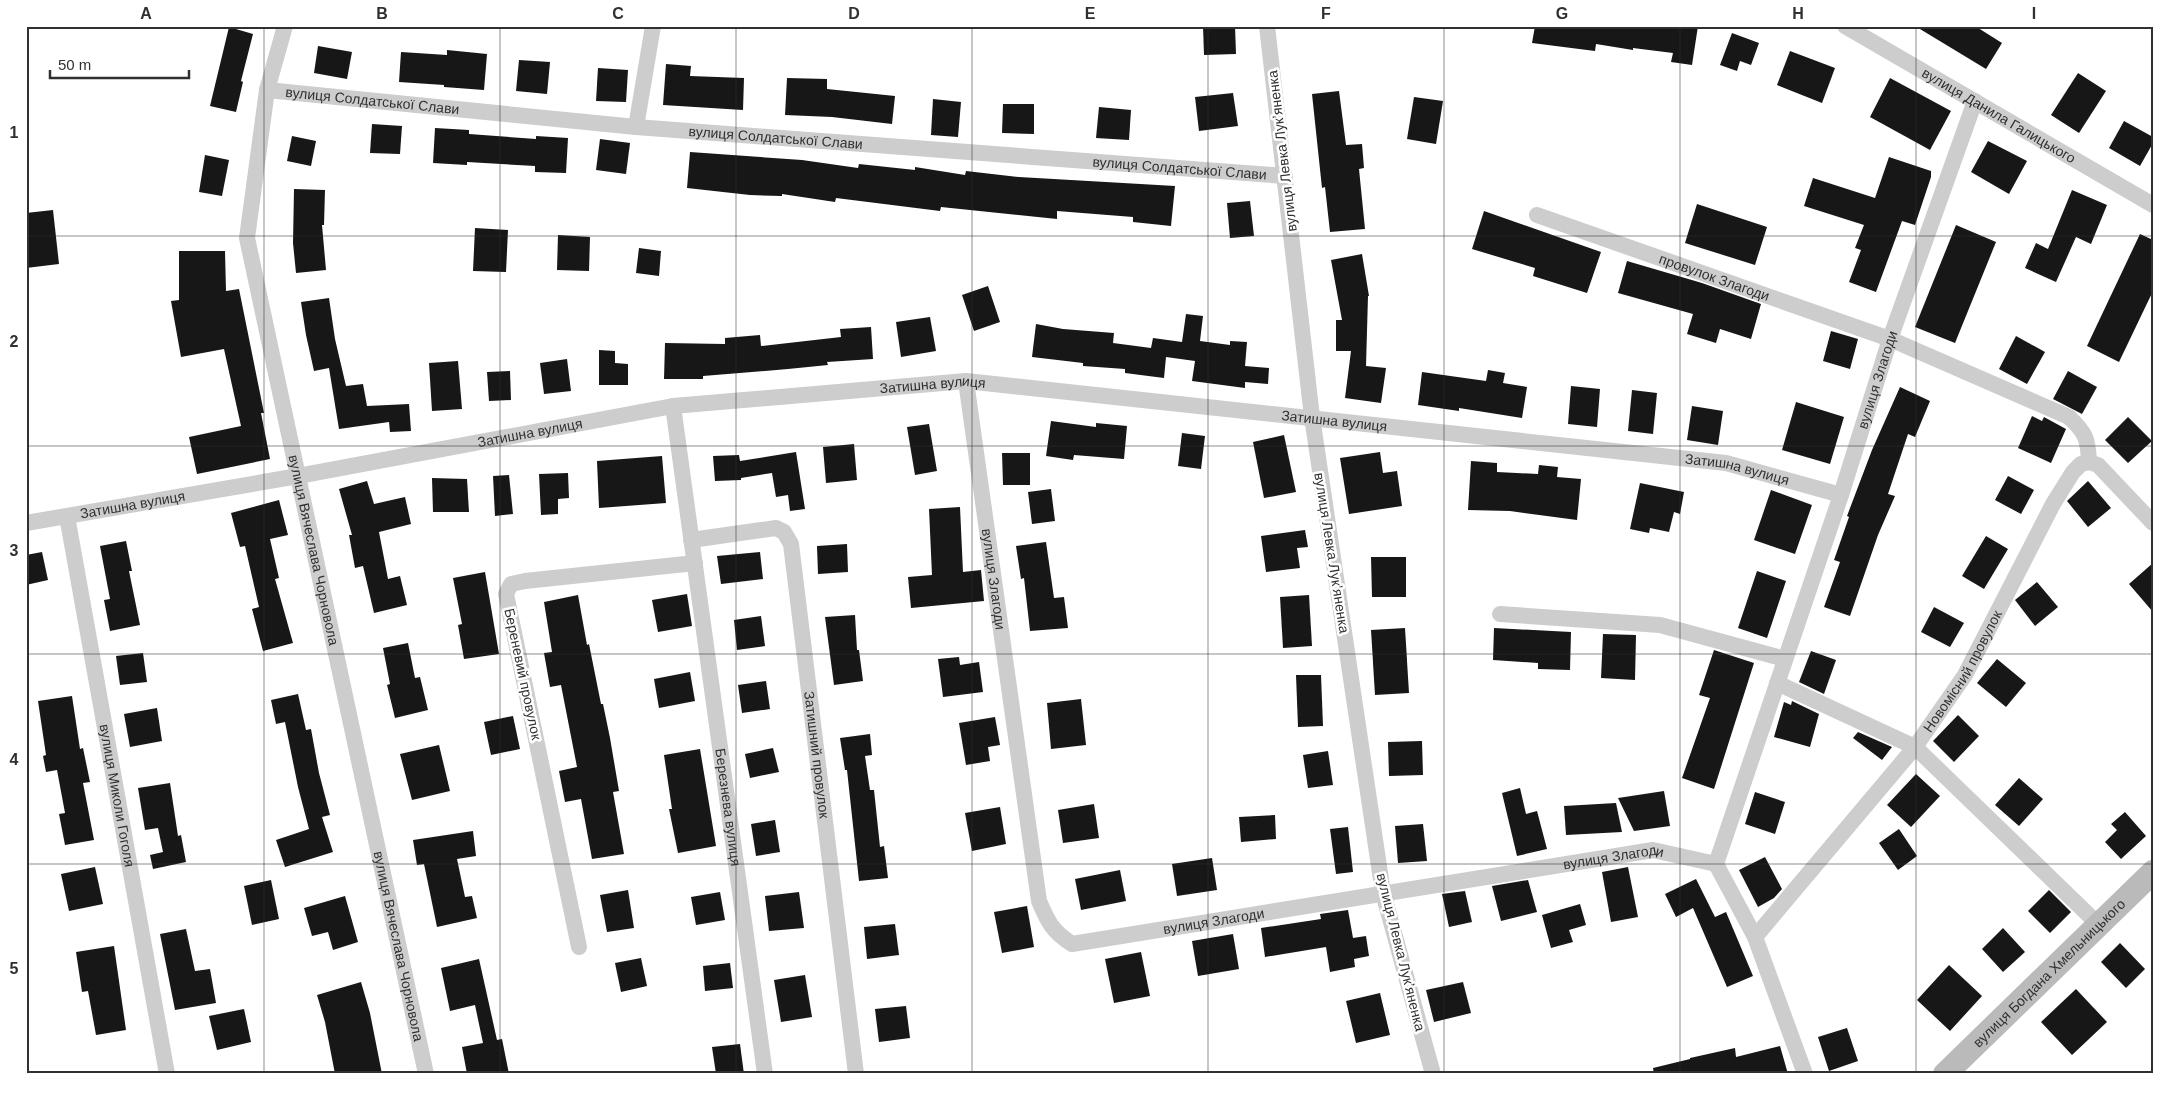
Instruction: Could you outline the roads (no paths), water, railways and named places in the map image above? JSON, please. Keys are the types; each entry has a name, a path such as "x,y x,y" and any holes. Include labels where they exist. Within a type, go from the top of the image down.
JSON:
{"main road":[{"name":"вулиця Богдана Хмельницького","path":"1945,1074 2153,872"},
{"path":"1971,1049 1976,1074"}],"street":[{"name":"вулиця Вячеслава Чорновола","path":"284,26 267,90 247,238 426,1074"},
{"path":"636,127 653,26"},
{"name":"вулиця Левка Лукʼяненка","path":"1267,26 1312,417 1383,893 1432,1074"},
{"name":"вулиця Данила Галицького","path":"1845,26 2153,205"},
{"name":"вулиця Солдатської Слави","path":"267,90 636,127 1285,176"},
{"name":"вулиця Злагоди","path":"966,381 1039,901 1046,919 1056,934 1072,944 1653,850 1716,864 1841,496 1890,339 1975,102"},
{"name":"провулок Злагоди","path":"1537,215 1890,339 2069,417 2082,430 2088,443 2089,462"},
{"name":"Затишна вулиця","path":"26,523 298,476 673,406 966,381 1726,463 1841,496"},
{"name":"Березнева вулиця","path":"673,406 765,1074"},
{"path":"2089,462 2098,465 2153,524"},
{"name":"Новомісний провулок","path":"1755,937 1915,747 1966,676 2053,504 2073,472 2081,464 2089,462"},
{"name":"вулиця Миколи Гоголя","path":"66,516 167,1074"},
{"name":"Затишний провулок","path":"691,540 776,528 784,532 791,544 856,1074"},
{"name":"Береневий провулок","path":"579,947 506,594 511,584 695,563"},
{"path":"1500,614 1660,625 1785,659"},
{"path":"1777,683 1915,747 2099,925"},
{"path":"1716,864 1755,937 1805,1074"}]}
